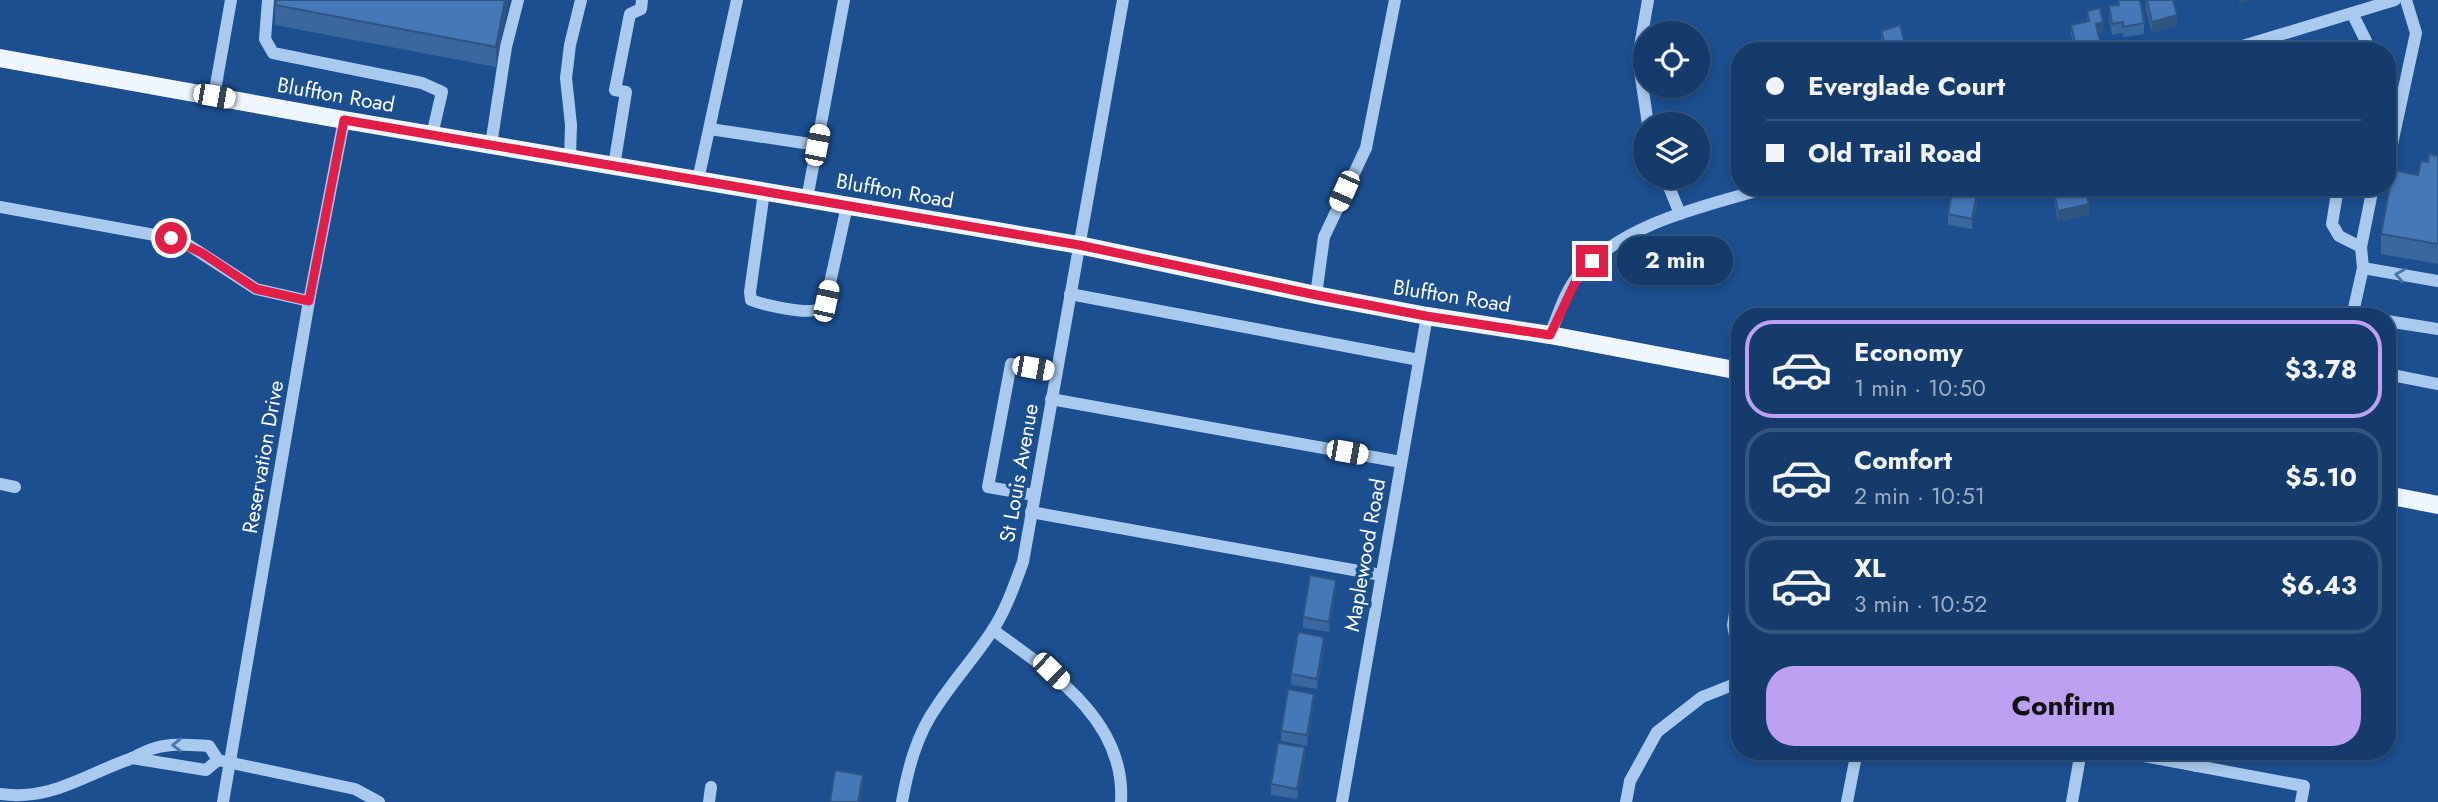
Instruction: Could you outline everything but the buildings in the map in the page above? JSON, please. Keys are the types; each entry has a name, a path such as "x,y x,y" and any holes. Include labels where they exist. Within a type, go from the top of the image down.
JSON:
{"main road":[{"name":"Bluffton Road","path":"0,58 344,120 1079,245 1426,316 1550,335 1731,369"},
{"path":"2396,497 2438,505"}],"street":[{"path":"214,96 231,0"},
{"path":"268,0 265,39 273,53 422,83 442,92 432,135"},
{"path":"491,145 506,47 518,0"},
{"path":"570,158 571,125 566,78 570,45 581,0"},
{"path":"614,166 626,92 615,90 630,14 641,9 642,0"},
{"path":"698,180 737,0"},
{"path":"807,199 844,0"},
{"name":"St Louis Avenue","path":"902,802 913,753 935,708 993,630 1023,562 1123,0"},
{"path":"1316,295 1324,237 1366,148 1395,0"},
{"path":"1646,112 1638,58 1648,0"},
{"path":"2256,42 2395,0"},
{"path":"2396,125 2416,33 2406,0"},
{"path":"2352,13 2366,42"},
{"name":"Reservation Drive","path":"223,802 224,761 344,120"},
{"path":"710,129 817,145"},
{"path":"1670,189 1680,214"},
{"path":"764,192 750,292 751,300 762,304 811,311 820,308 826,301 847,206"},
{"path":"1550,335 1579,274 1606,250 1643,229 1680,214 1740,196"},
{"path":"2337,196 2332,225 2339,236 2361,247"},
{"path":"2354,308 2363,268 2361,247 2371,196"},
{"path":"0,207 171,238 195,248 256,289 309,301"},
{"path":"2363,268 2438,281"},
{"path":"1070,294 1419,360"},
{"name":"Maplewood Road","path":"1342,802 1426,316"},
{"path":"2396,322 2438,329"},
{"path":"1034,495 988,486 1011,365 1056,372"},
{"path":"2396,376 2438,384"},
{"path":"1051,399 1401,462"},
{"path":"0,484 15,487"},
{"path":"1031,512 1381,575"},
{"path":"993,630 1051,671 1083,702 1104,731 1117,762 1121,802"},
{"path":"1626,802 1630,781 1657,732 1702,696 1731,685"},
{"path":"0,794 23,796 63,789 151,749 181,744 209,746 224,761 355,789 379,802"},
{"path":"132,758 206,771 224,761"},
{"path":"1847,802 1855,760"},
{"path":"2072,802 2079,760"},
{"path":"2164,760 2304,786 2301,802"},
{"path":"2196,766 2197,760"},
{"path":"709,802 711,787"}],"route":[{"path":"171,238 187,244 256,289 309,301 344,120 1079,245 1316,295 1426,316 1550,335 1579,274 1592,261"}]}
